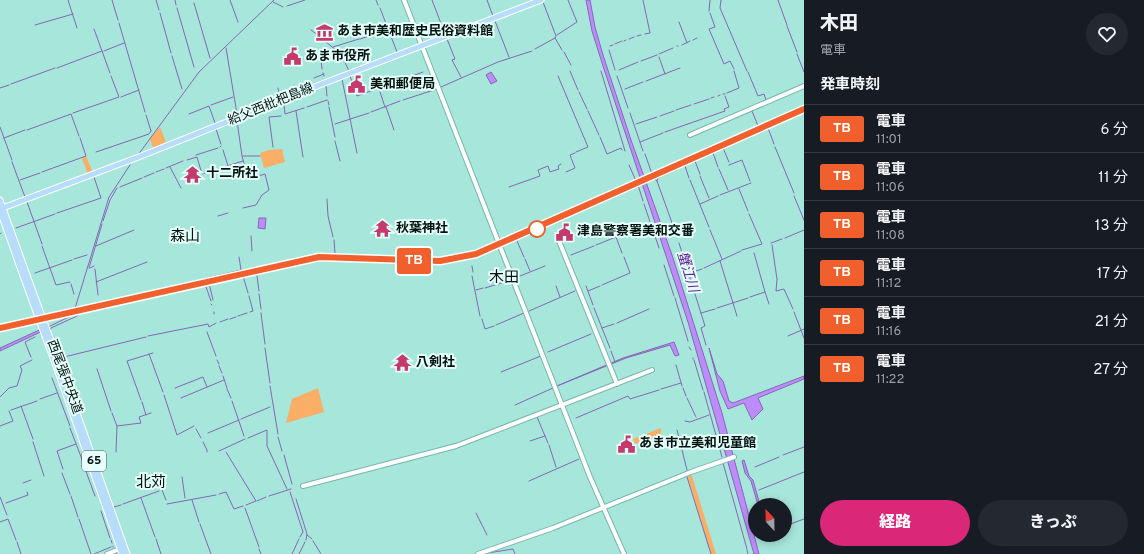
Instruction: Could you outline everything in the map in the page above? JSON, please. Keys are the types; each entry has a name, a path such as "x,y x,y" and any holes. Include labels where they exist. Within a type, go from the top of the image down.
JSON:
{"main road":[{"name":"給父西枇杷島線","path":"1,209 541,0"},
{"name":"西尾張中央道","path":"0,200 1,209 122,550 127,554"}],"street":[{"path":"404,0 603,508 624,554"},
{"path":"690,135 804,86"},
{"path":"559,241 617,384"},
{"path":"303,486 443,450 520,422 562,404 652,370"},
{"path":"478,554 547,530 734,457"},
{"path":"107,554 122,550"}],"shaded area":[{"path":"586,0 590,0 595,27 603,55 631,140 672,255 722,413 748,512 748,533 688,322 592,31"},
{"path":"491,72 497,81 491,84 486,75"},
{"path":"160,127 166,142 153,148 150,139"},
{"path":"282,149 285,162 264,168 260,153 269,150"},
{"path":"86,156 93,173 88,175 82,158"},
{"path":"259,218 266,218 265,229 258,228"},
{"path":"48,326 49,328 0,351 0,348"},
{"path":"674,342 679,355 675,356 670,345 626,358 557,386 623,358"},
{"path":"709,348 717,374 723,381 729,401 733,403 804,376 804,379 758,398 763,409 752,420 744,403 728,409 720,391"},
{"path":"318,388 324,412 286,423 292,399"},
{"path":"661,428 661,435 635,444 633,439"},
{"path":"744,460 749,476 753,480 758,498 756,498 751,481 745,473 742,461"},
{"path":"687,475 692,476 716,554 711,554"},
{"path":"751,542 756,542 759,554 754,554"}],"waterway":[{"path":"68,0 77,28"},
{"path":"112,0 118,20"},
{"path":"156,0 159,10"},
{"path":"175,0 176,5"},
{"path":"230,0 238,22"},
{"path":"138,155 199,72 274,0"},
{"path":"287,6 305,0"},
{"path":"376,0 378,5"},
{"path":"432,0 445,34"},
{"path":"487,0 493,16"},
{"path":"557,35 577,22 568,0"},
{"path":"643,0 650,33 645,34"},
{"path":"709,11 710,0"},
{"path":"721,0 720,8 747,71"},
{"path":"778,0 787,25"},
{"path":"273,2 283,7"},
{"path":"543,2 556,36 555,38 562,50"},
{"path":"194,3 210,58"},
{"path":"177,8 194,67"},
{"path":"380,8 397,52"},
{"path":"160,13 171,53"},
{"path":"710,13 715,27 709,29 724,64 730,61 734,69"},
{"path":"35,25 73,14"},
{"path":"495,21 509,57"},
{"path":"679,22 687,43"},
{"path":"119,23 145,112"},
{"path":"787,26 797,52"},
{"path":"94,29 110,73"},
{"path":"311,30 319,36"},
{"path":"360,39 388,30"},
{"path":"637,36 641,35"},
{"path":"629,39 634,37"},
{"path":"321,38 341,54 349,71"},
{"path":"535,49 555,38"},
{"path":"693,40 697,38"},
{"path":"333,47 359,39"},
{"path":"447,39 455,59 452,60 461,77"},
{"path":"615,44 622,41"},
{"path":"682,45 690,41"},
{"path":"104,51 124,43"},
{"path":"226,48 237,114"},
{"path":"659,54 673,48"},
{"path":"609,50 615,70"},
{"path":"57,68 102,51"},
{"path":"441,87 498,62 532,51"},
{"path":"564,52 571,65"},
{"path":"797,54 804,72"},
{"path":"641,61 657,55"},
{"path":"172,56 182,89"},
{"path":"659,57 665,74"},
{"path":"321,59 322,69"},
{"path":"619,70 638,62"},
{"path":"11,84 55,68"},
{"path":"646,81 680,68"},
{"path":"570,71 578,90"},
{"path":"601,71 625,151"},
{"path":"727,93 739,88 734,71"},
{"path":"350,76 357,96 423,72"},
{"path":"748,72 758,96 764,94 766,100"},
{"path":"314,78 324,74"},
{"path":"73,113 119,97 111,76"},
{"path":"558,76 588,147 576,152"},
{"path":"617,76 628,108"},
{"path":"342,79 357,153"},
{"path":"625,89 643,82"},
{"path":"0,88 9,85"},
{"path":"326,86 327,96"},
{"path":"278,88 279,93"},
{"path":"403,100 437,89"},
{"path":"121,97 139,90"},
{"path":"380,92 385,107"},
{"path":"579,92 587,109"},
{"path":"665,132 725,111 724,109 729,107 725,96"},
{"path":"211,105 233,97"},
{"path":"694,104 709,99"},
{"path":"307,107 327,100"},
{"path":"328,101 329,105"},
{"path":"371,112 400,101"},
{"path":"284,105 285,114 304,108"},
{"path":"676,110 691,105"},
{"path":"189,114 209,106 215,123"},
{"path":"743,133 804,106"},
{"path":"329,107 335,137"},
{"path":"386,107 394,130"},
{"path":"296,111 303,157"},
{"path":"588,111 599,135"},
{"path":"660,116 674,111"},
{"path":"737,117 752,111 760,131"},
{"path":"746,138 804,111"},
{"path":"335,124 369,113"},
{"path":"630,113 643,151"},
{"path":"27,130 71,114 79,136"},
{"path":"146,115 151,131"},
{"path":"273,147 269,117 281,116"},
{"path":"636,124 657,117"},
{"path":"237,121 242,156 248,177"},
{"path":"0,127 12,160"},
{"path":"768,128 774,144"},
{"path":"216,129 221,144"},
{"path":"4,138 25,130"},
{"path":"96,152 149,134 151,131"},
{"path":"640,142 663,133"},
{"path":"655,171 739,134"},
{"path":"600,137 607,154 621,148 622,150"},
{"path":"42,172 86,156 80,138"},
{"path":"657,181 658,178 742,139"},
{"path":"335,141 340,161"},
{"path":"775,147 794,193"},
{"path":"196,155 218,148"},
{"path":"723,148 729,162"},
{"path":"187,160 197,157 202,174 228,166 223,150"},
{"path":"566,172 575,168 570,155 575,153"},
{"path":"713,153 718,167"},
{"path":"645,154 652,174"},
{"path":"243,156 260,156"},
{"path":"729,165 742,160 750,181"},
{"path":"166,168 183,161"},
{"path":"230,165 243,161"},
{"path":"695,161 700,174"},
{"path":"12,162 25,197"},
{"path":"509,187 540,176 538,170 548,166 550,172 559,169 558,166 561,164"},
{"path":"48,327 73,315 109,197 130,165"},
{"path":"629,165 636,181"},
{"path":"685,166 689,178"},
{"path":"170,167 181,188"},
{"path":"156,172 164,169"},
{"path":"719,169 728,190"},
{"path":"20,180 40,173"},
{"path":"144,177 154,173"},
{"path":"243,208 256,205 262,195 269,190 265,174 249,179"},
{"path":"700,176 709,198"},
{"path":"57,213 101,198 94,177"},
{"path":"120,187 142,178"},
{"path":"653,178 657,181 676,234"},
{"path":"690,180 709,227"},
{"path":"720,195 751,183"},
{"path":"638,185 643,201"},
{"path":"103,221 110,200 117,188"},
{"path":"739,189 748,211"},
{"path":"700,204 718,196"},
{"path":"794,196 804,220"},
{"path":"327,199 328,216 333,237"},
{"path":"27,202 42,244"},
{"path":"644,204 659,248"},
{"path":"218,216 228,213"},
{"path":"16,228 55,214"},
{"path":"742,250 762,244 749,214"},
{"path":"89,268 102,224"},
{"path":"96,246 134,230"},
{"path":"710,230 722,259"},
{"path":"785,238 804,230"},
{"path":"251,236 252,251"},
{"path":"596,245 616,237 622,253"},
{"path":"771,243 782,239"},
{"path":"334,240 335,253"},
{"path":"517,241 524,257"},
{"name":"蟹江川","path":"679,243 705,326 701,328 706,345"},
{"path":"772,245 777,279 776,291 784,289 793,309"},
{"path":"42,246 56,285 70,282"},
{"path":"571,255 594,246"},
{"path":"704,268 741,251"},
{"path":"750,297 765,292 754,253"},
{"path":"74,259 87,255"},
{"path":"207,278 241,270 239,257"},
{"path":"602,285 630,273 624,257"},
{"path":"525,259 530,271"},
{"path":"35,273 72,260"},
{"path":"720,261 737,316"},
{"path":"96,282 147,262"},
{"path":"664,265 674,296"},
{"path":"90,268 94,266"},
{"path":"472,266 473,272"},
{"path":"515,278 545,266"},
{"path":"95,269 98,295"},
{"name":"蟹江川","path":"690,273 702,269"},
{"path":"493,272 498,285"},
{"path":"213,300 209,283 243,276 248,293"},
{"path":"257,276 259,291"},
{"path":"472,276 480,316"},
{"path":"134,295 204,279"},
{"path":"485,288 511,280"},
{"path":"71,284 74,294"},
{"path":"136,300 205,284 211,301"},
{"path":"556,286 560,297"},
{"path":"586,286 593,305"},
{"path":"588,291 600,286"},
{"path":"476,290 483,288"},
{"path":"529,311 575,291"},
{"path":"765,292 769,304"},
{"path":"259,294 261,309"},
{"path":"91,310 90,306 132,296"},
{"path":"249,296 253,311 250,312"},
{"path":"675,298 688,341"},
{"path":"717,308 748,298"},
{"path":"50,331 51,328 77,316 80,313 133,300"},
{"path":"594,308 610,348"},
{"path":"617,323 649,309"},
{"path":"701,313 715,309"},
{"path":"794,312 804,338"},
{"path":"238,316 247,313"},
{"path":"261,313 265,344"},
{"path":"496,325 524,313"},
{"path":"230,319 236,317"},
{"path":"220,322 228,319"},
{"path":"482,319 485,329 494,326"},
{"path":"148,336 208,324 209,327 216,323"},
{"path":"602,328 614,324"},
{"path":"788,336 804,329"},
{"path":"207,332 216,356"},
{"path":"548,352 591,334"},
{"path":"31,357 25,342 35,337"},
{"path":"65,360 64,357 146,337"},
{"path":"265,348 270,383"},
{"path":"611,351 615,362"},
{"path":"141,400 127,361 153,353"},
{"path":"149,354 163,392"},
{"path":"501,372 541,356"},
{"path":"0,397 9,388 17,386 22,370 20,366 32,360"},
{"path":"217,360 219,364"},
{"path":"694,360 703,390"},
{"path":"676,365 682,386"},
{"path":"219,366 222,373"},
{"path":"97,369 111,411"},
{"path":"223,376 227,388"},
{"path":"175,388 203,377 207,387"},
{"path":"52,378 70,426"},
{"path":"181,398 224,380"},
{"path":"661,389 681,383"},
{"path":"270,386 278,434"},
{"path":"515,405 553,388"},
{"path":"683,388 686,396"},
{"path":"227,389 231,398"},
{"path":"576,418 628,396 630,399 659,390"},
{"path":"704,392 722,457"},
{"path":"40,399 57,393"},
{"path":"164,395 177,435 194,426"},
{"path":"687,398 696,417"},
{"path":"11,410 37,401"},
{"path":"232,401 244,436"},
{"path":"142,402 146,415"},
{"path":"21,406 33,439"},
{"path":"241,419 270,407"},
{"path":"0,426 13,421 9,411"},
{"path":"112,413 117,426 116,452"},
{"path":"117,426 141,423 139,417 151,413"},
{"path":"685,421 690,422 709,415"},
{"path":"537,417 548,443"},
{"path":"208,433 239,420"},
{"path":"70,428 83,462"},
{"path":"196,429 201,438"},
{"path":"248,438 267,430 267,446 287,489"},
{"path":"677,430 687,470"},
{"path":"530,441 545,436"},
{"path":"278,437 282,451"},
{"path":"219,451 245,439"},
{"path":"33,442 44,476"},
{"path":"203,442 207,452"},
{"path":"63,469 57,451 76,444"},
{"path":"549,445 556,467"},
{"path":"783,455 804,447"},
{"path":"226,452 256,501 246,505"},
{"path":"284,455 292,484"},
{"path":"755,467 779,457"},
{"path":"529,481 579,459"},
{"path":"723,463 747,549"},
{"path":"84,466 95,496"},
{"path":"759,490 804,472"},
{"path":"62,473 70,494"},
{"path":"182,477 185,498"},
{"path":"687,477 711,554"},
{"path":"23,483 31,480"},
{"path":"269,496 291,489"},
{"path":"162,490 166,500"},
{"path":"123,504 159,491"},
{"path":"6,503 28,495 27,492"},
{"path":"219,494 226,492 234,509 243,506"},
{"path":"290,492 303,532 300,537"},
{"path":"167,504 216,495"},
{"path":"71,496 78,517"},
{"path":"0,497 7,515"},
{"path":"257,501 266,497"},
{"path":"141,498 155,537"},
{"path":"296,499 307,534 306,540"},
{"path":"192,500 199,522"},
{"path":"114,507 121,505"},
{"path":"245,508 259,547"},
{"path":"101,511 110,538"},
{"path":"476,513 487,535"},
{"path":"0,522 8,519 16,540"},
{"path":"79,519 91,554"},
{"path":"792,523 804,519"},
{"path":"200,524 211,554"},
{"path":"307,535 312,539"},
{"path":"156,539 161,554"},
{"path":"292,554 299,539"},
{"path":"313,541 321,554"},
{"path":"17,542 21,554"},
{"path":"299,554 305,542"},
{"path":"94,554 111,547"},
{"path":"259,549 261,554"},
{"path":"488,553 513,549 515,554"},
{"path":"747,550 748,554"}],"railway":[{"path":"0,326 318,255 426,259 451,258 473,253 804,108"}],"train":[{"name":"TB","path":"0,328 291,262 319,257 329,256 440,261 476,254 549,224 804,109"}],"place":[{"name":"あま市美和歴史民俗資料館","path":"324,32"},
{"name":"あま市役所","path":"292,57"},
{"name":"美和郵便局","path":"357,85"},
{"name":"十二所社","path":"193,174"},
{"name":"秋葉神社","path":"383,229"},
{"name":"津島警察署美和交番","path":"564,232"},
{"name":"八剣社","path":"403,363"},
{"name":"あま市立美和児童館","path":"626,444"}],"district":[{"name":"森山","path":"185,237"},
{"name":"木田","path":"504,278"},
{"name":"北苅","path":"151,483"}]}
